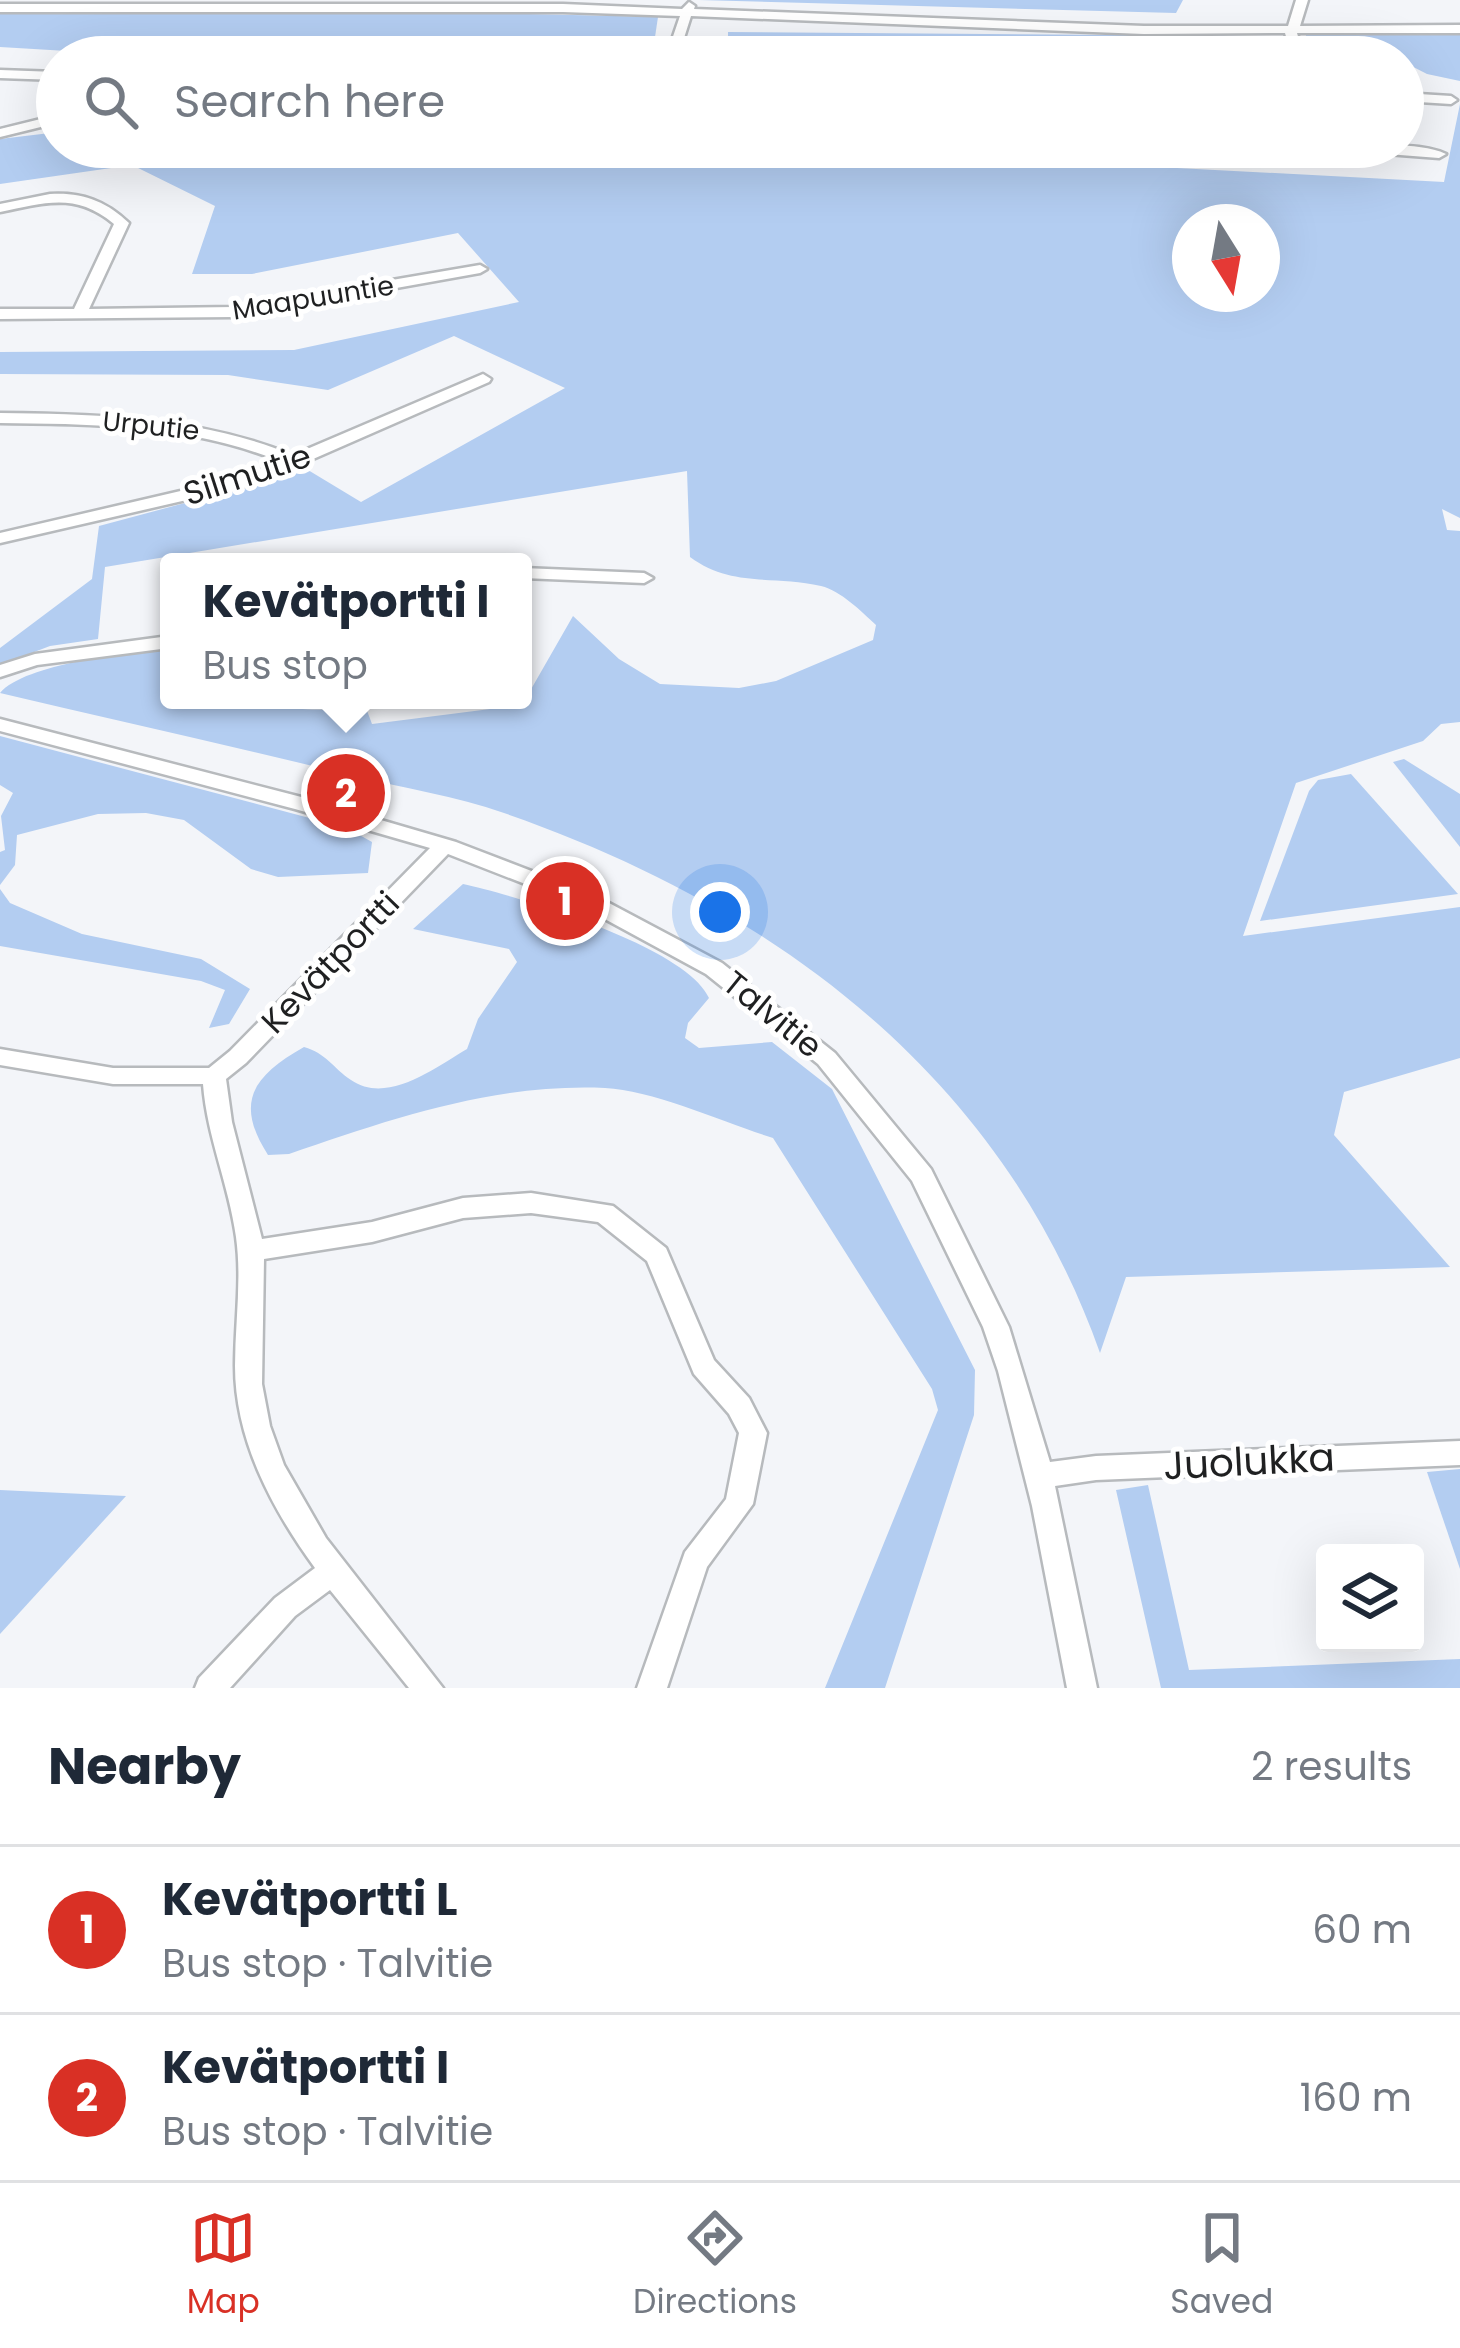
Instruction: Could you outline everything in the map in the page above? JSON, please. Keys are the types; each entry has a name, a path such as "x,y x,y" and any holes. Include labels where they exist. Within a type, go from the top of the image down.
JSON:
{"street":[{"path":"1294,36 1292,27 1302,0"},
{"path":"679,36 688,7"},
{"path":"0,8 688,7 1144,30 1460,29"},
{"path":"0,74 36,75"},
{"path":"1424,98 1451,100"},
{"path":"0,133 36,124"},
{"path":"1424,153 1439,154"},
{"path":"0,208 83,197 99,202 122,223 80,312"},
{"name":"Maapuuntie","path":"0,314 234,312 480,268"},
{"name":"Silmutie","path":"0,538 250,480 483,379"},
{"name":"Urputie","path":"0,418 181,426 245,438 296,462"},
{"path":"532,573 644,578"},
{"path":"0,670 35,660 160,643"},
{"name":"Talvitie","path":"0,725 444,846 571,890 674,940 792,1023 872,1102 932,1188 981,1287 1006,1354 1039,1476 1082,1688"},
{"name":"Kevätportti","path":"214,1076 444,846"},
{"path":"0,1058 113,1076 214,1076 215,1109 251,1252 249,1388 263,1448 302,1525 333,1571 428,1688"},
{"path":"251,1252 372,1232 464,1208 531,1203 604,1213 657,1255 703,1366 739,1406 753,1433 739,1504 695,1561 652,1688"},
{"name":"Juolukka","path":"1039,1476 1096,1468 1460,1453"},
{"path":"210,1688 285,1607 333,1571"}],"shaded area":[{"path":"699,0 1183,0 1176,13"},
{"path":"450,12 658,17 655,36 36,36 36,49 0,47 0,14"},
{"path":"728,32 1253,36 728,36"},
{"path":"1460,34 1460,81 1424,72 1424,36 1306,35"},
{"path":"1460,104 1460,518 1442,509 1447,530 1460,531 1460,722 1441,724 1423,741 1296,783 1243,936 1460,907 1460,1058 1344,1092 1334,1135 1450,1267 1126,1277 1100,1353 1057,1254 1004,1165 940,1085 867,1014 786,952 698,898 603,852 486,807 0,693 54,667 160,647 160,709 366,709 372,724 490,709 532,709 532,688 573,616 619,659 660,684 739,688 776,681 873,640 876,625 828,589 738,577 690,557 687,471 190,553 160,553 160,558 105,567 98,639 50,646 0,665 0,648 92,579 99,526 308,470 361,502 565,388 454,336 328,390 228,375 0,374 0,352 294,350 519,302 458,233 252,274 192,274 215,206 138,168 1177,168 1444,182"},
{"path":"36,135 36,168 111,168 0,184 0,139"},
{"path":"0,736 347,828 372,842 368,873 278,877 251,869 184,820 146,813 98,814 17,835 15,865 0,885 0,852 5,850 1,816 13,793 0,785"},
{"path":"1404,759 1460,794 1460,847 1393,762"},
{"path":"1351,774 1458,894 1260,921 1309,791 1318,780"},
{"path":"463,884 598,926 669,960 709,998 688,1023 685,1038 699,1048 772,1042 832,1089 975,1370 974,1415 885,1688 825,1688 938,1410 932,1389 773,1138 667,1101 605,1088 484,1097 405,1116 289,1154 268,1155 258,1136 252,1120 254,1092 272,1069 304,1047 351,1080 380,1088 426,1074 467,1049 478,1019 517,962 509,949 413,929"},
{"path":"0,889 10,903 82,934 201,959 250,989 229,1024 209,1028 225,990 201,981 0,946"},
{"path":"1460,1469 1460,1569 1427,1472"},
{"path":"1148,1485 1189,1670 1460,1659 1460,1688 1161,1688 1116,1490"},
{"path":"0,1490 126,1496 0,1634"}],"place":[{"name":"Kevätportti I","path":"346,793"},
{"name":"Kevätportti L","path":"565,901"}]}
